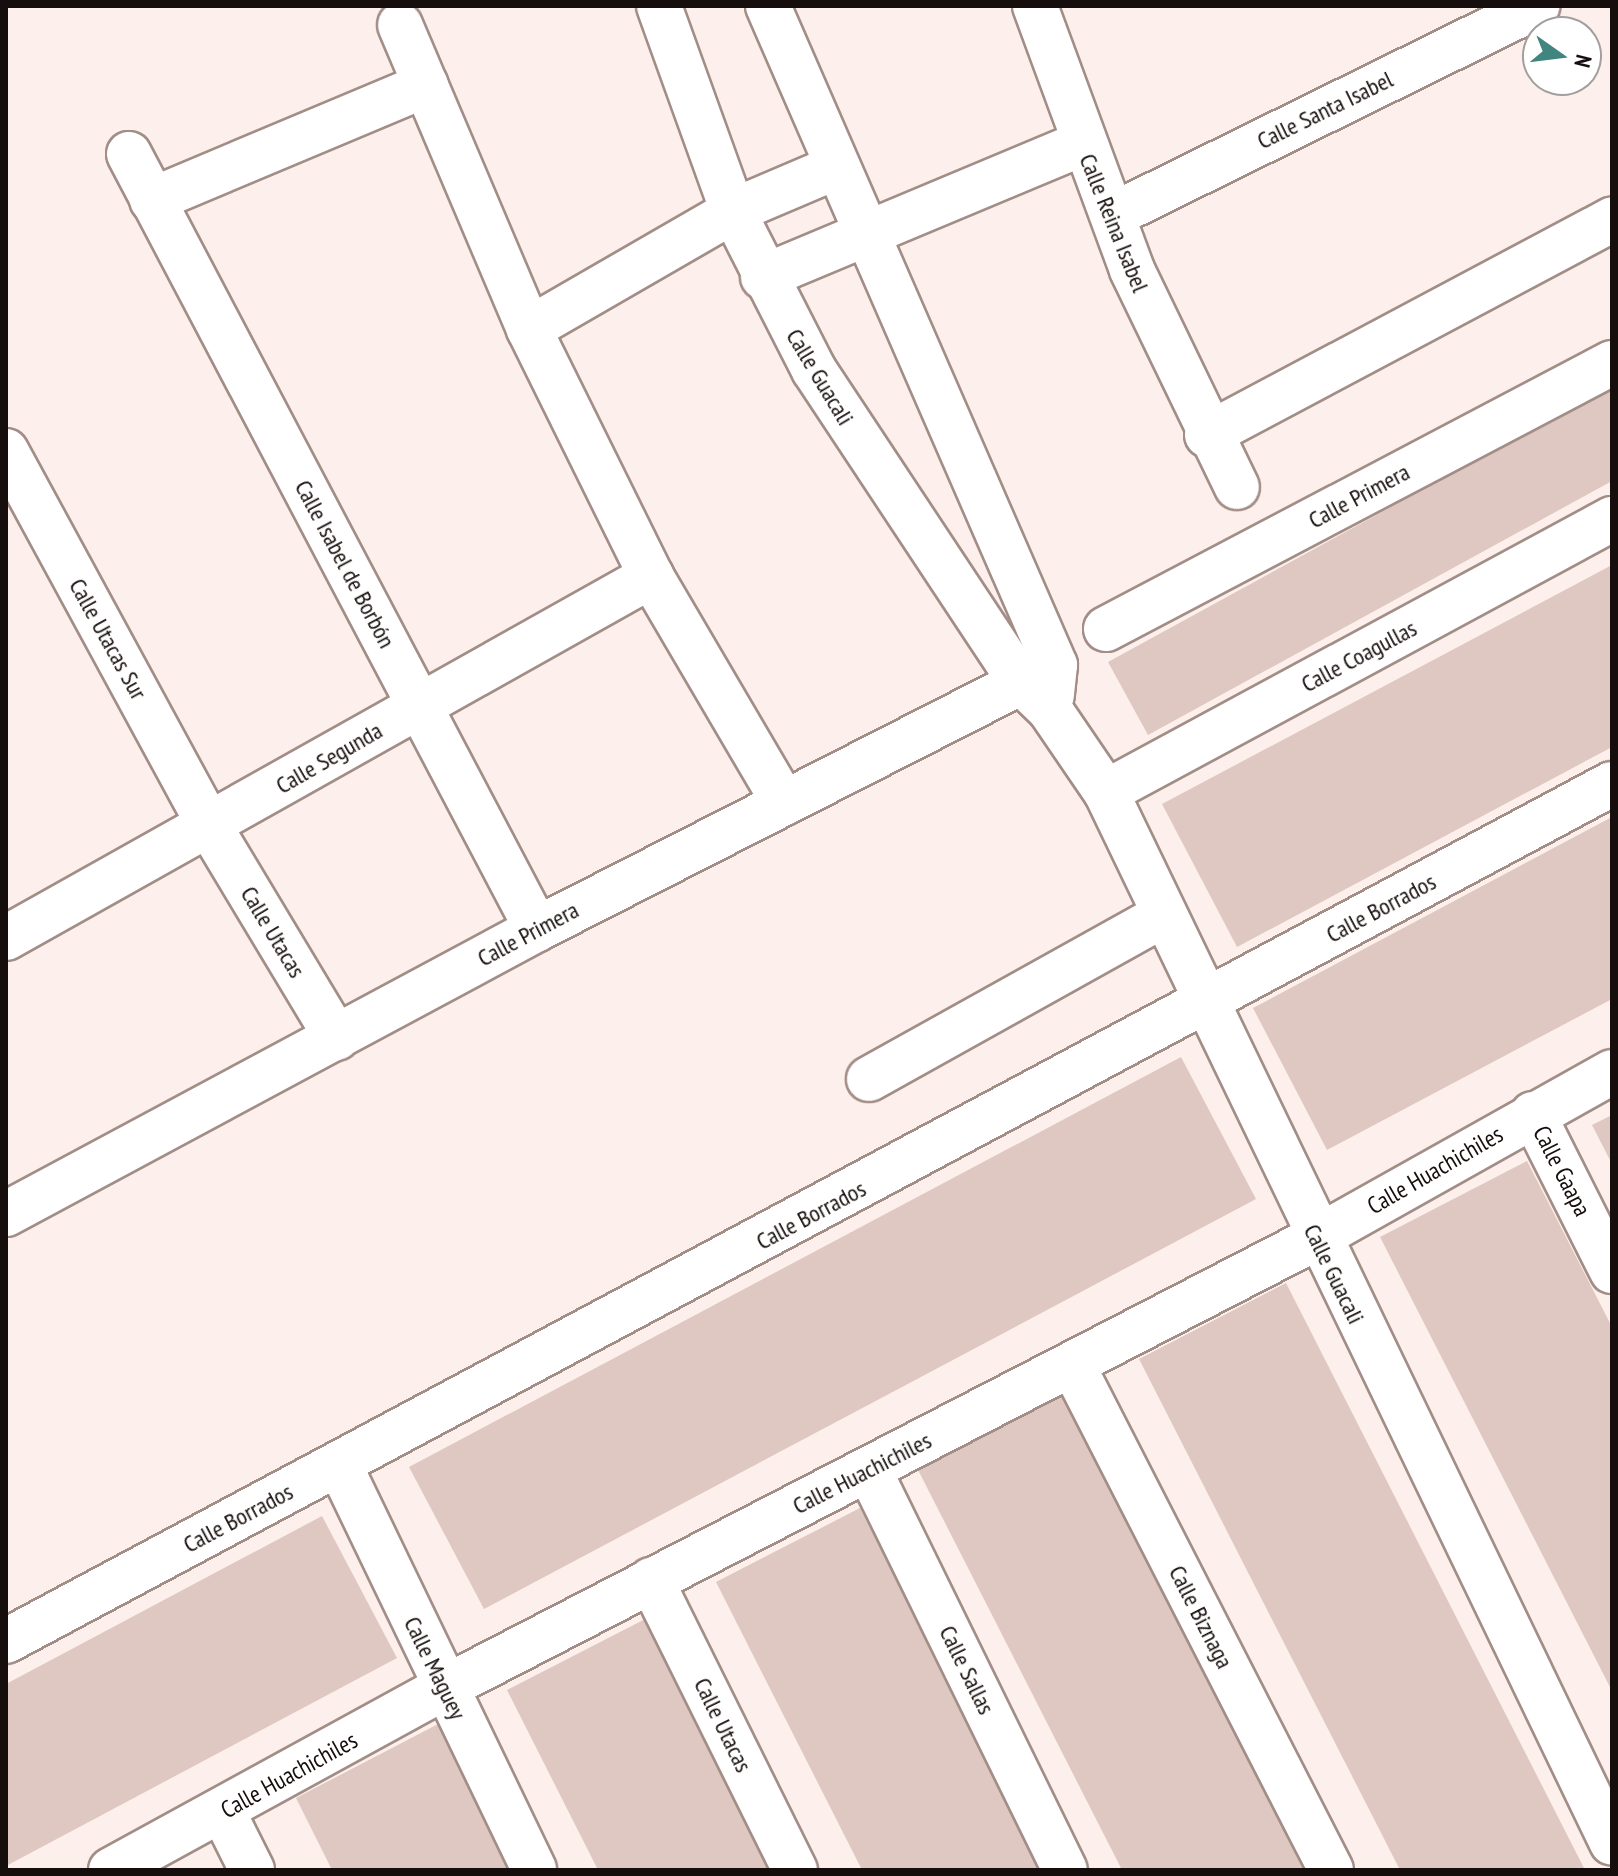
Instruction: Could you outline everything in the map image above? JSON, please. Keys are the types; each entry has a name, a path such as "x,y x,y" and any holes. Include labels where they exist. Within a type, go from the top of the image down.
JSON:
{"street":[{"name":"Calle Guacali","path":"659,6 733,211 763,277 814,370 956,581 1042,685 1106,792 1316,1238 1612,1843"},
{"name":"Calle Guacali","path":"768,6 1005,558 1042,685"},
{"name":"Calle Santa Isabel","path":"1113,215 1537,6"},
{"name":"Calle Reina Isabel","path":"1038,7 1083,143 1207,435 1237,487"},
{"path":"400,25 529,329 651,576 784,803"},
{"path":"152,200 426,85"},
{"path":"763,277 1083,143"},
{"name":"Calle Isabel de Borbón","path":"129,154 537,929"},
{"path":"529,329 733,211 836,167"},
{"path":"1207,435 1612,220"},
{"name":"Calle Primera","path":"1106,629 1612,363"},
{"name":"Calle Utacas Sur","path":"6,451 210,827"},
{"name":"Calle Coagullas","path":"1106,792 1612,519"},
{"path":"956,581 1005,558"},
{"name":"Calle Segunda","path":"6,938 210,827 651,576"},
{"name":"Calle Primera","path":"6,1214 537,929 784,803 1042,685"},
{"name":"Calle Borrados","path":"6,1641 1612,784"},
{"name":"Calle Utacas","path":"210,827 337,1038"},
{"path":"869,1079 1162,916"},
{"name":"Calle Huachichiles","path":"111,1870 223,1812 444,1688 1316,1238 1612,1072"},
{"name":"Calle Gaapa","path":"1533,1114 1612,1271"},
{"name":"Calle Biznaga","path":"1072,1364 1331,1870"},
{"name":"Calle Maguey","path":"339,1464 534,1870"},
{"name":"Calle Sallas","path":"869,1470 1065,1870"},
{"name":"Calle Utacas","path":"651,1580 795,1870"},
{"path":"223,1812 252,1870"}],"building":[{"path":"1612,386 1612,481 1148,735 1108,662"},
{"path":"1612,565 1612,747 1237,947 1162,804"},
{"path":"1612,817 1612,999 1327,1150 1253,1008"},
{"path":"1181,1057 1256,1199 484,1609 409,1467"},
{"path":"1612,1115 1612,1164 1592,1125"},
{"path":"1527,1161 1612,1327 1612,1691 1380,1237"},
{"path":"1286,1283 1585,1870 1400,1870 1139,1359"},
{"path":"1062,1388 1307,1870 1122,1870 915,1464"},
{"path":"860,1508 1044,1870 862,1870 716,1582"},
{"path":"322,1516 397,1658 6,1866 6,1684"},
{"path":"651,1616 780,1870 598,1870 507,1690"},
{"path":"440,1723 515,1870 332,1870 296,1798"}]}
